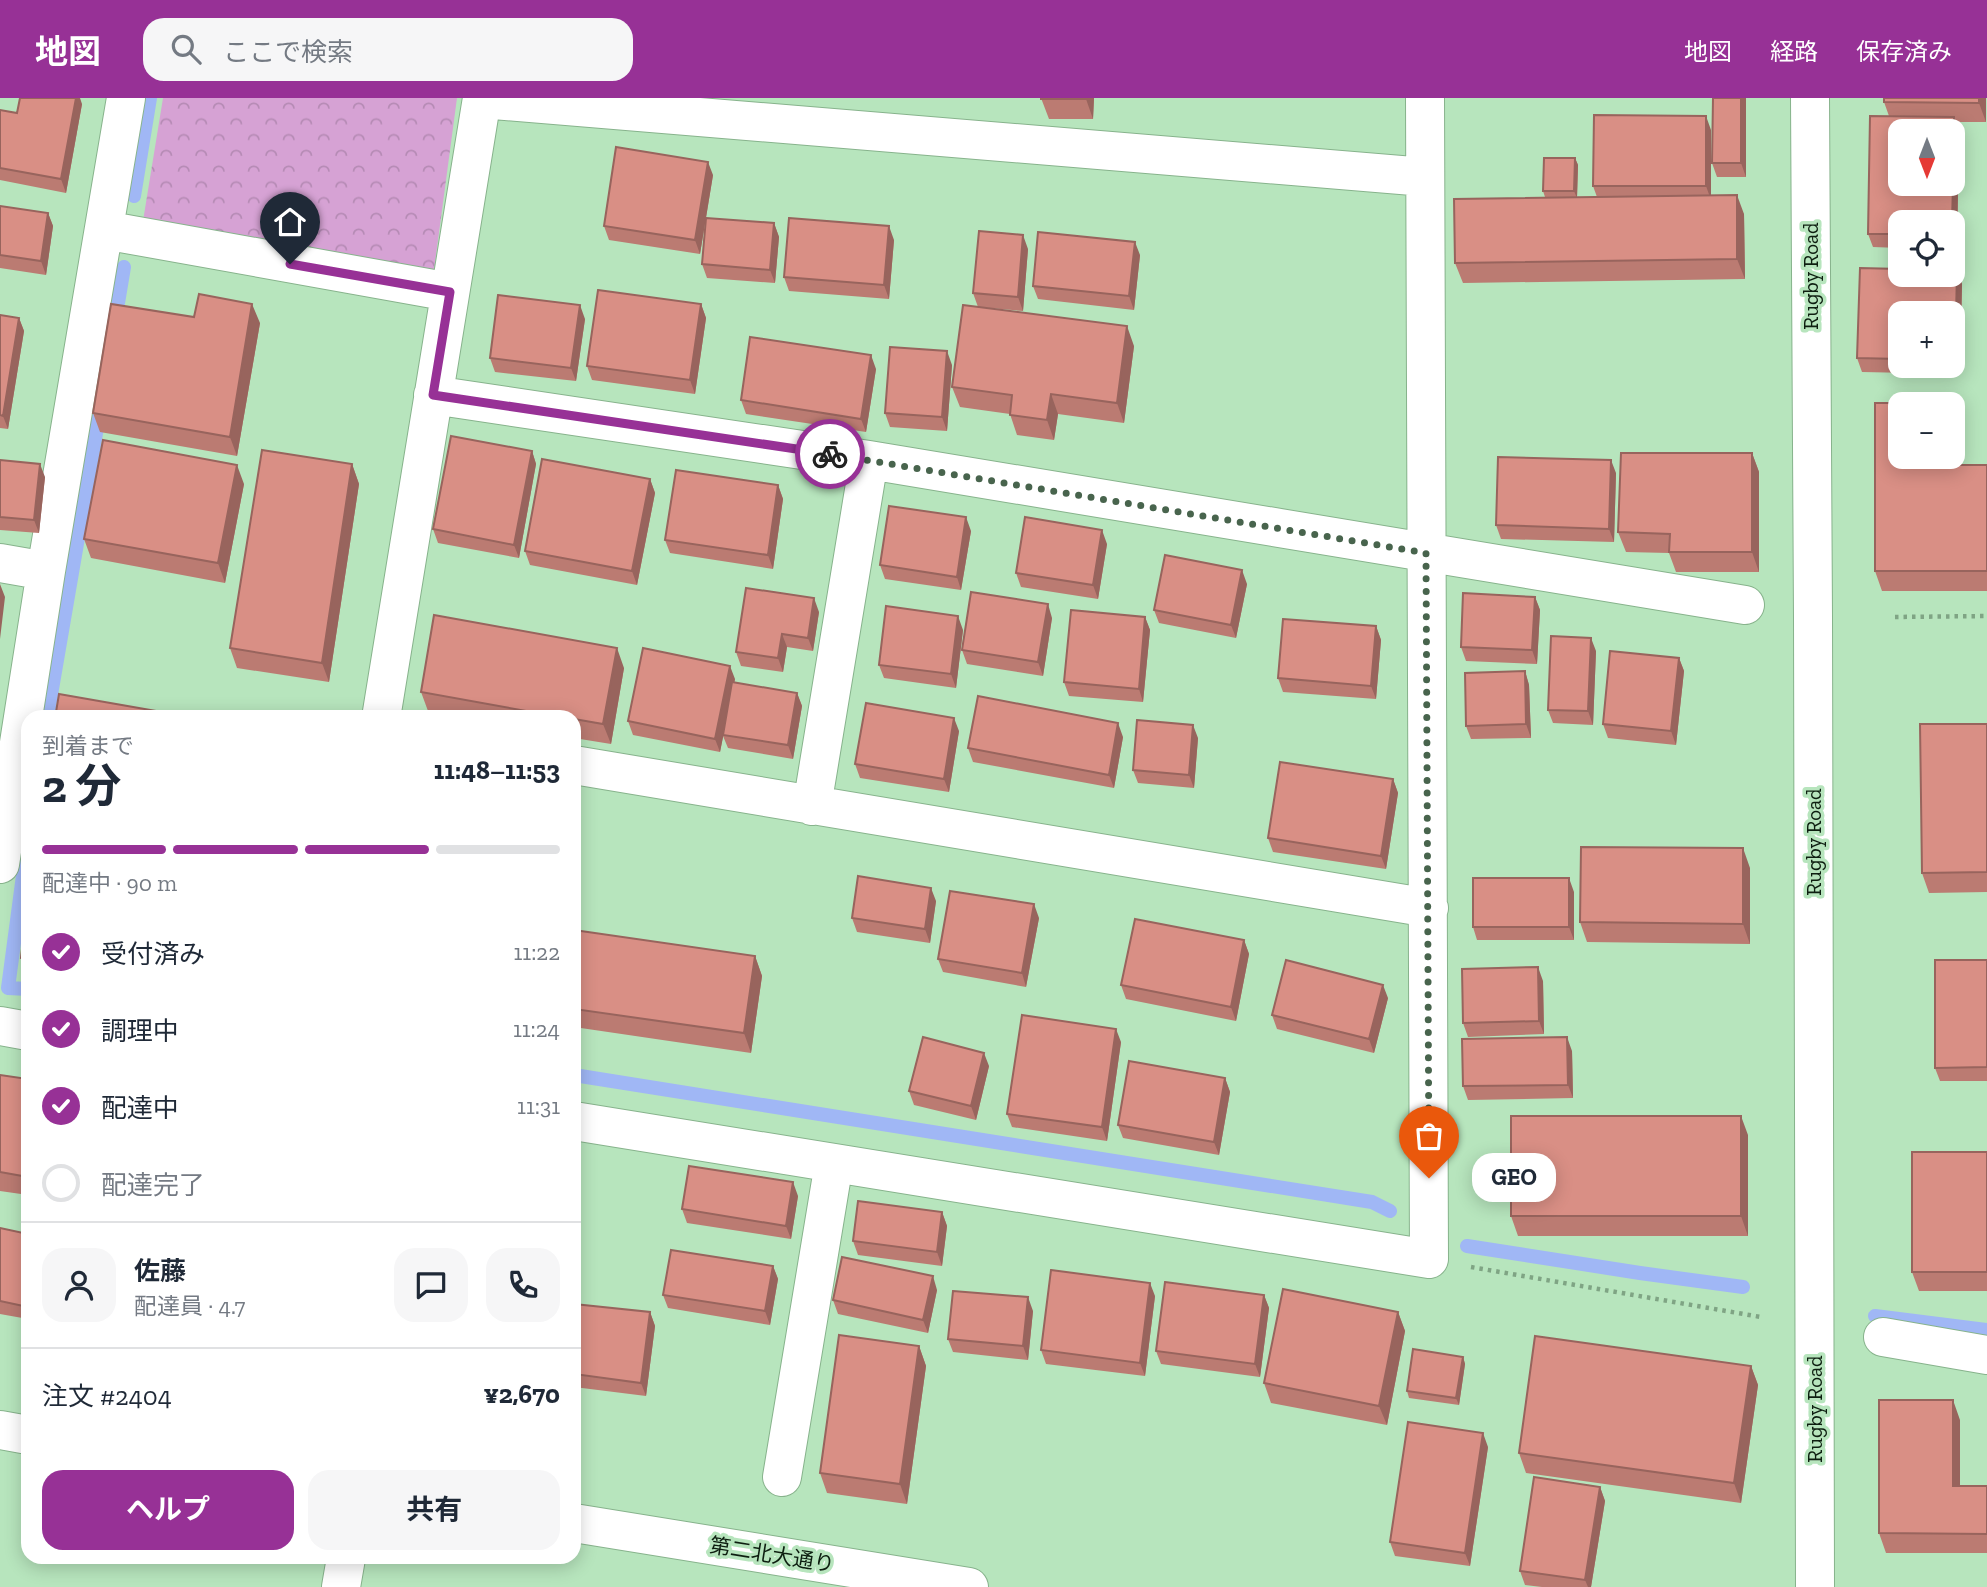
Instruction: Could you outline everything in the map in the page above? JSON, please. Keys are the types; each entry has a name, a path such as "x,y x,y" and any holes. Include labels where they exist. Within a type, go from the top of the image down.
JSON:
{"street":[{"path":"25,710 126,98"},
{"path":"581,1122 1429,1259 1425,98"},
{"name":"Rugby Road","path":"1810,98 1815,1587"},
{"path":"383,710 482,99 1425,177"},
{"path":"104,230 450,292"},
{"path":"433,395 869,460 1745,606"},
{"path":"812,806 869,460"},
{"path":"0,563 47,571"},
{"path":"0,864 21,733"},
{"path":"581,766 1429,908"},
{"path":"0,1026 21,1030"},
{"path":"782,1477 834,1163"},
{"path":"1883,1337 1987,1355"},
{"path":"0,1430 21,1434"},
{"name":"第二北大通り","path":"581,1524 969,1587"},
{"path":"341,1587 345,1564"}],"path":[{"path":"1895,617 1987,616"},
{"path":"1429,1259 1761,1317"}],"green space":[{"path":"163,98 457,98 434,270 143,221"}],"building":[{"path":"20,98 76,98 61,179 0,168 0,110 17,113"},
{"path":"1086,98 1086,99 1041,99"},
{"path":"1713,98 1741,98 1741,163 1712,163"},
{"path":"1884,98 1979,98 1979,103 1884,102"},
{"path":"1594,115 1706,116 1706,186 1593,186"},
{"path":"1870,116 1954,117 1888,119 1888,196 1953,196 1952,210 1888,210 1888,234 1868,234"},
{"path":"616,147 708,162 695,240 604,226"},
{"path":"1544,158 1575,158 1574,191 1543,191"},
{"path":"1737,195 1737,259 1455,263 1454,199"},
{"path":"0,206 48,213 41,261 0,255"},
{"path":"706,218 774,223 770,270 702,264"},
{"path":"789,218 889,226 884,285 784,277"},
{"path":"979,231 1023,235 1018,297 973,293"},
{"path":"1038,232 1135,242 1129,296 1033,286"},
{"path":"1860,268 1888,269 1888,287 1957,287 1956,301 1888,301 1888,359 1857,358"},
{"path":"598,290 701,304 690,380 587,366"},
{"path":"199,294 252,304 230,437 93,413 111,304 194,317"},
{"path":"498,295 580,305 571,368 490,358"},
{"path":"963,305 1127,326 1117,403 1051,394 1047,420 1010,415 1012,395 952,387"},
{"path":"0,315 19,318 3,416 0,415"},
{"path":"750,337 871,355 861,419 741,400"},
{"path":"890,347 947,351 942,417 885,413"},
{"path":"1875,403 1888,403 1888,469 1965,469 1965,465 1987,465 1987,571 1875,571"},
{"path":"451,436 532,451 514,545 433,529"},
{"path":"103,440 237,465 218,563 84,539"},
{"path":"262,450 352,464 322,663 230,648"},
{"path":"1621,453 1752,453 1752,552 1669,552 1670,534 1618,532"},
{"path":"1498,457 1611,460 1609,529 1496,525"},
{"path":"542,459 650,479 632,571 525,551"},
{"path":"0,460 40,464 34,520 0,517"},
{"path":"676,470 778,485 768,555 665,540"},
{"path":"889,506 966,517 957,577 880,565"},
{"path":"1025,517 1102,530 1093,585 1016,573"},
{"path":"1165,555 1242,570 1231,625 1154,610"},
{"path":"746,588 814,598 808,638 782,634 778,658 736,652"},
{"path":"971,592 1048,604 1038,662 962,650"},
{"path":"1463,593 1535,597 1532,650 1461,647"},
{"path":"886,606 958,616 951,674 879,665"},
{"path":"1071,610 1145,617 1139,689 1064,682"},
{"path":"434,615 617,648 603,724 581,720 581,710 521,710 421,692"},
{"path":"1283,619 1376,626 1371,686 1278,678"},
{"path":"1551,636 1591,638 1588,711 1548,710"},
{"path":"643,648 730,666 715,739 628,721"},
{"path":"1610,651 1679,658 1671,731 1603,724"},
{"path":"1525,671 1526,724 1466,726 1465,673"},
{"path":"732,682 797,693 788,745 723,735"},
{"path":"59,694 150,710 56,710"},
{"path":"978,696 1118,723 1109,775 968,748"},
{"path":"866,703 954,718 944,779 855,764"},
{"path":"1137,720 1193,725 1189,775 1133,770"},
{"path":"1920,724 1987,724 1987,872 1922,873"},
{"path":"1280,762 1393,779 1381,856 1268,838"},
{"path":"1581,847 1743,848 1743,924 1580,922"},
{"path":"858,876 931,888 925,929 852,918"},
{"path":"1473,878 1569,878 1569,927 1473,927"},
{"path":"950,891 1034,904 1022,973 938,959"},
{"path":"1135,919 1244,940 1231,1007 1121,985"},
{"path":"581,931 755,956 744,1033 581,1010"},
{"path":"1286,960 1383,985 1369,1039 1272,1015"},
{"path":"1935,960 1987,960 1987,1067 1935,1068"},
{"path":"1538,967 1539,1021 1463,1023 1462,969"},
{"path":"1022,1015 1116,1029 1102,1127 1007,1114"},
{"path":"923,1037 984,1053 971,1106 909,1091"},
{"path":"1567,1037 1568,1085 1463,1086 1462,1039"},
{"path":"1129,1061 1225,1078 1214,1142 1118,1125"},
{"path":"0,1075 21,1078 21,1176 0,1172"},
{"path":"1511,1116 1741,1116 1741,1216 1511,1216"},
{"path":"1912,1152 1987,1152 1987,1272 1912,1272"},
{"path":"689,1166 793,1182 786,1226 682,1209"},
{"path":"858,1201 942,1212 937,1252 853,1241"},
{"path":"0,1228 21,1232 21,1306 0,1301"},
{"path":"671,1250 773,1266 765,1311 663,1295"},
{"path":"842,1257 933,1276 923,1320 833,1300"},
{"path":"1051,1270 1150,1283 1140,1363 1041,1350"},
{"path":"1165,1282 1264,1295 1255,1364 1156,1351"},
{"path":"1283,1289 1398,1312 1379,1406 1264,1383"},
{"path":"953,1291 1028,1297 1023,1346 948,1339"},
{"path":"581,1305 650,1312 641,1383 581,1375"},
{"path":"839,1335 919,1346 900,1484 820,1473"},
{"path":"1535,1336 1751,1366 1734,1483 1519,1453"},
{"path":"1413,1349 1463,1357 1456,1398 1407,1391"},
{"path":"1879,1400 1953,1400 1953,1486 1987,1486 1987,1534 1879,1533"},
{"path":"1408,1422 1483,1433 1465,1553 1390,1542"},
{"path":"1534,1477 1600,1487 1585,1580 1520,1571"}],"waterway":[{"path":"134,196 150,98"},
{"path":"115,321 124,267"},
{"path":"48,710 100,410"},
{"path":"21,890 8,988 21,989"},
{"path":"581,1076 1372,1202 1390,1211"},
{"path":"1467,1246 1743,1287"},
{"path":"1875,1316 1987,1330"}],"way so far":[{"path":"830,454 1426,553 1429,1178"}],"place":[{"name":"GEO","path":"1429,1178"}],"route":[{"path":"290,264 450,292 433,395 830,454"}]}
